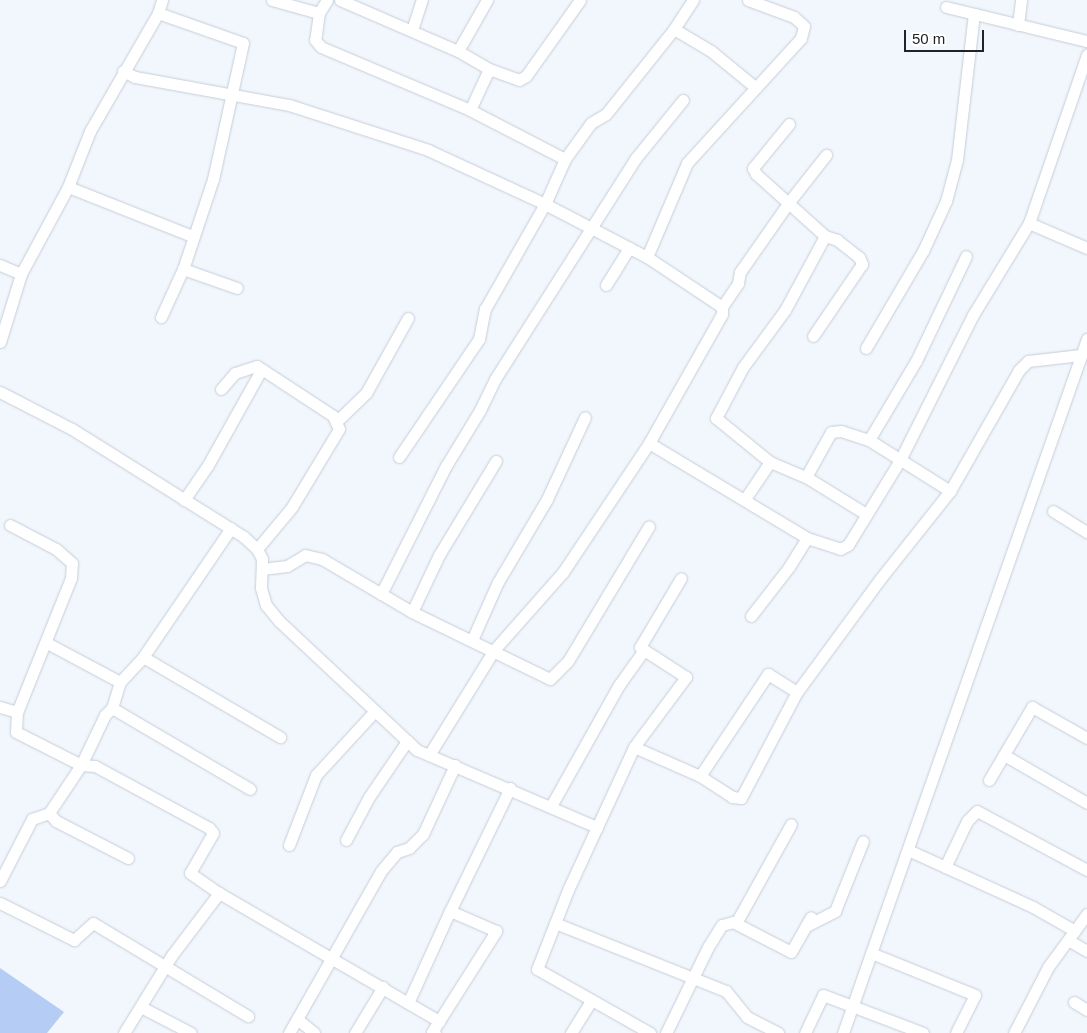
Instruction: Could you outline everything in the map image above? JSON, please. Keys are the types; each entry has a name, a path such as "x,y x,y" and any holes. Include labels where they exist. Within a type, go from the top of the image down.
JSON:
{"street":[{"path":"0,342 21,274 68,187 90,131 122,71 158,13 162,0"},
{"path":"272,0 319,13"},
{"path":"327,0 319,13 315,40 321,47 470,110 565,159"},
{"path":"340,0 458,51 489,69 519,80 526,76 580,0"},
{"path":"412,30 422,0"},
{"path":"458,51 487,0"},
{"path":"399,457 479,339 485,309 545,204 565,159 590,123 606,114 674,29 694,0"},
{"path":"646,257 687,163 801,38 804,26 794,17 748,0"},
{"path":"1018,25 1021,0"},
{"path":"946,7 1087,41"},
{"path":"158,13 243,43 213,179 192,236 183,269 161,317"},
{"path":"866,348 923,251 946,201 957,160 974,14"},
{"path":"674,29 711,51 756,88"},
{"path":"649,443 745,499 806,538 840,549 848,545 900,460 973,315 1029,223 1087,55"},
{"path":"470,110 489,69"},
{"path":"122,71 135,77 289,105 428,150 545,204 646,257 722,307"},
{"path":"382,594 446,466 480,410 495,379 589,228 635,159 683,100"},
{"path":"789,124 753,168 756,174 825,236 844,246 862,264 813,336"},
{"path":"429,755 494,650 563,572 649,443 722,314 722,307 738,283 740,272 789,202 826,155"},
{"path":"68,187 192,236"},
{"path":"1029,223 1087,248"},
{"path":"825,236 784,310 743,367 716,418 770,462 806,477 866,514"},
{"path":"606,285 629,248"},
{"path":"869,440 916,361 966,256"},
{"path":"0,265 21,274"},
{"path":"183,269 238,288"},
{"path":"336,422 366,393 408,318"},
{"path":"843,1033 1087,339"},
{"path":"634,747 700,776 732,797 741,798 798,692 880,579 950,491 1019,370 1028,361 1081,355"},
{"path":"222,389 234,373 257,366 333,416 339,429 292,507 257,549"},
{"path":"184,500 208,465 261,370"},
{"path":"0,392 72,429 231,528 257,549 262,569 261,588 266,605 278,621 407,741 429,755 510,788 597,827"},
{"path":"472,640 498,582 547,499 585,417"},
{"path":"806,477 831,432 842,431 869,440 950,491"},
{"path":"412,612 439,554 496,461"},
{"path":"745,499 770,462"},
{"path":"1053,511 1087,532"},
{"path":"10,525 56,549 72,563 71,578 47,643 17,712 16,732 81,765 95,766 209,828 213,833 190,873 220,893 383,987 439,1022"},
{"path":"262,569 287,566 300,556 311,555 412,612 494,650 550,680 568,661 649,526"},
{"path":"0,881 32,819 49,814 81,765 105,715 112,708 120,682 143,657 231,528"},
{"path":"751,616 789,567 806,538"},
{"path":"650,1033 629,1028 592,1000 537,969 555,923 634,747 686,678 640,648 681,578"},
{"path":"47,643 120,682"},
{"path":"551,806 610,700 644,650"},
{"path":"143,657 280,737"},
{"path":"700,776 768,674 798,692"},
{"path":"0,707 17,712"},
{"path":"112,708 250,789"},
{"path":"989,780 1032,708 1087,738"},
{"path":"289,845 316,774 374,712"},
{"path":"346,840 369,797 407,741"},
{"path":"1004,755 1087,803"},
{"path":"289,1033 381,871 396,852 409,848 423,834 454,765"},
{"path":"408,1003 510,788"},
{"path":"945,867 967,821 977,811 1087,870"},
{"path":"49,814 56,821 128,858"},
{"path":"736,924 791,824"},
{"path":"666,1033 692,978 722,925 728,921 736,924 791,952 809,921 835,910 863,841"},
{"path":"908,850 1033,907 1072,935 1087,951"},
{"path":"124,1033 165,967 220,893"},
{"path":"0,903 74,940 93,923 248,1016"},
{"path":"435,1033 432,1032 496,931 450,912"},
{"path":"1014,1033 1037,986 1087,914"},
{"path":"555,923 726,991 746,1017 778,1033"},
{"path":"871,953 975,995 956,1033"},
{"path":"354,1033 383,987"},
{"path":"805,1033 823,995 923,1033"},
{"path":"571,1033 592,1000"},
{"path":"1074,1002 1087,1010"},
{"path":"141,1007 191,1033"},
{"path":"297,1019 314,1033"}],"water":[{"path":"0,968 64,1012 47,1033 0,1033"}]}
